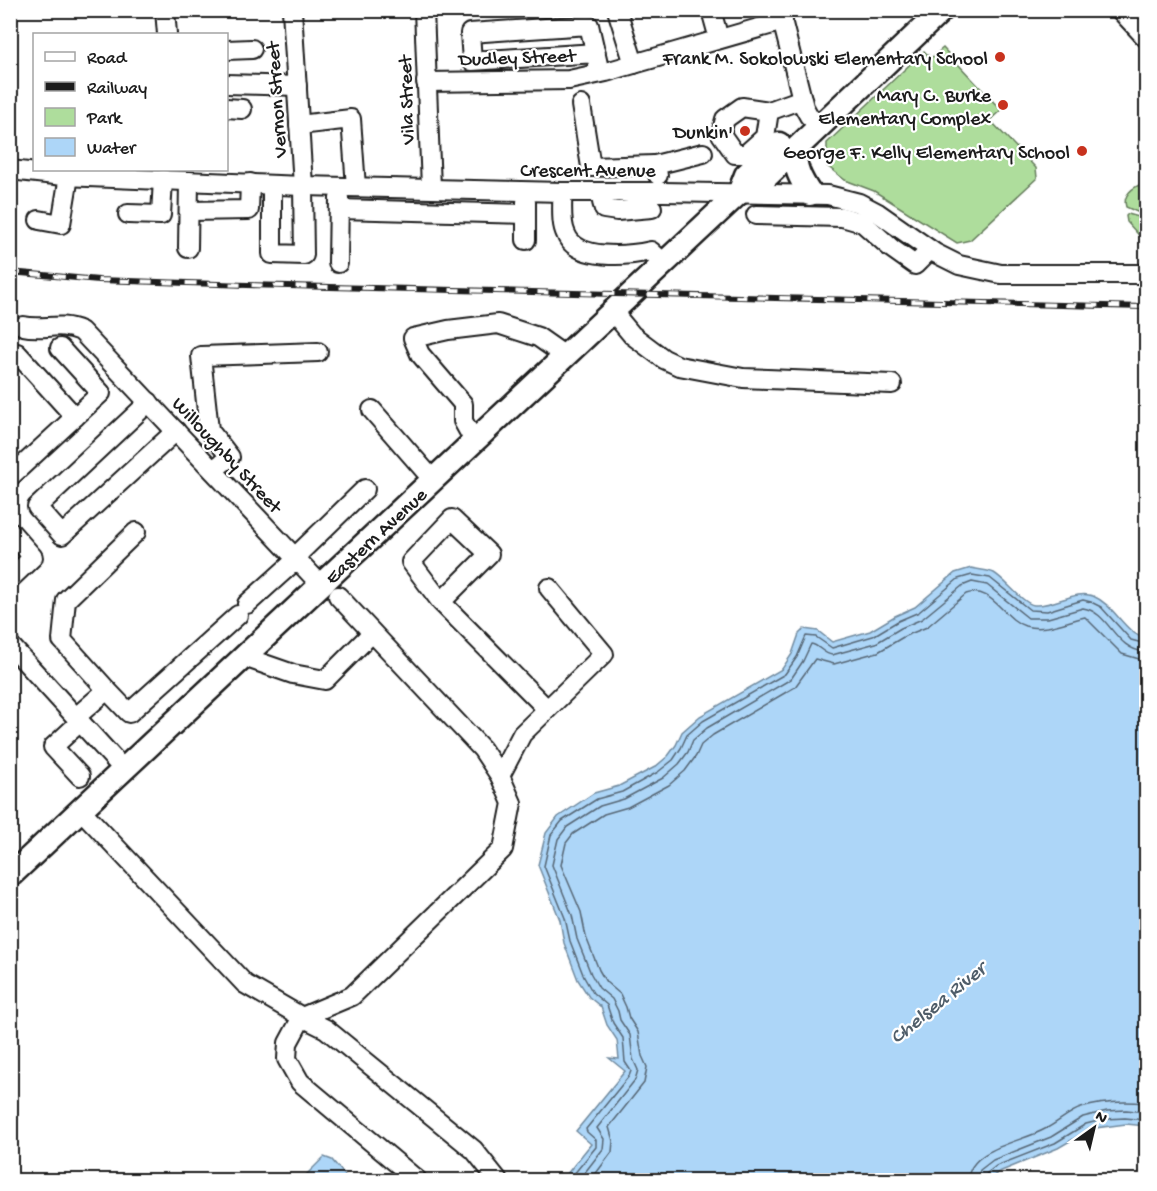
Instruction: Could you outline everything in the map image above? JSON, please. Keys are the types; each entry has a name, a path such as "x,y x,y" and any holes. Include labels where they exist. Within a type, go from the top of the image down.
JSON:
{"main road":[{"name":"Eastern Avenue","path":"10,876 244,657 329,591 433,480 474,441 739,193 759,184 778,145 922,10"},
{"name":"Eastern Avenue","path":"810,114 942,10"},
{"path":"778,145 794,161 799,176 800,194"}],"street":[{"path":"165,10 167,33"},
{"name":"Vernon Street","path":"272,184 272,254 304,255 303,186 292,10"},
{"name":"Vila Street","path":"423,10 431,188"},
{"path":"618,10 634,64"},
{"path":"711,10 719,39"},
{"path":"1119,10 1146,38"},
{"path":"769,111 778,145 746,154 735,154 721,134 725,119 742,107 810,114 781,16"},
{"name":"Dudley Street","path":"426,82 569,80 719,39 781,16"},
{"path":"596,53 472,61 470,33 590,26 596,53 600,73"},
{"path":"228,50 252,50"},
{"path":"228,84 297,86"},
{"path":"581,105 591,167 655,165 703,153"},
{"path":"299,125 351,119 348,187 339,209 338,263"},
{"path":"655,165 663,192"},
{"name":"Crescent Avenue","path":"10,170 69,176 96,173 303,186 828,195 859,203 878,213 930,250 959,265 1001,274 1146,274"},
{"path":"39,220 61,224 69,176"},
{"path":"175,177 189,211 188,248"},
{"path":"128,214 161,215 175,177"},
{"path":"189,211 249,210 250,183"},
{"path":"526,191 526,240"},
{"path":"562,192 563,227 566,236 578,248 597,254 626,255 651,251 664,263"},
{"path":"603,192 604,209 617,211 652,208"},
{"path":"789,215 800,194"},
{"path":"339,209 526,214"},
{"path":"756,215 842,218 863,223 891,248 915,265 930,250"},
{"path":"612,311 632,334 664,359 679,366 743,378 892,384"},
{"path":"474,441 463,421 463,404 420,354 413,338 448,330 498,324 538,337 565,356"},
{"name":"Willoughby Street","path":"22,326 30,328 60,325 81,331 296,558 372,633 482,749 500,776 512,803 503,849 352,996 302,1017"},
{"path":"10,477 101,393 60,348"},
{"path":"213,470 230,457 209,430 201,356 318,352"},
{"path":"17,353 75,417"},
{"path":"149,402 38,507 62,535 176,430"},
{"path":"372,410 433,480"},
{"path":"136,532 66,600 62,640 129,713 242,610 365,489"},
{"path":"441,603 489,554 452,519 411,562 441,603 547,710"},
{"path":"10,531 33,557 10,579"},
{"path":"500,776 522,734 604,654 549,588"},
{"path":"244,657 293,674 325,680 372,633"},
{"path":"10,645 124,770"},
{"path":"80,776 53,747 107,690"},
{"path":"81,810 245,984 327,1029 474,1150 498,1180"},
{"path":"302,1017 288,1043 287,1059 300,1082 417,1180"}],"green space":[{"path":"943,48 1001,110 990,120 1036,168 1037,178 970,240 957,243 874,191 845,180 827,166 827,143 924,51 931,58"},
{"path":"1146,183 1146,216 1126,207 1125,203 1129,192"},
{"path":"1128,214 1146,219 1146,243 1127,222"}],"water":[{"name":"Chelsea River","path":"971,568 994,573 1024,600 1034,605 1042,605 1072,596 1086,594 1093,596 1101,600 1138,636 1146,639 1146,1126 1126,1124 1088,1129 1058,1148 999,1172 988,1180 562,1180 591,1144 576,1131 625,1071 609,1058 619,1059 617,1040 607,1025 601,1007 589,997 578,980 564,943 560,920 538,865 546,833 558,817 594,793 619,786 655,767 668,756 682,732 700,716 782,669 792,654 799,634 804,629 818,631 832,642 870,631 915,607 955,573"},
{"path":"324,1157 332,1160 349,1180 301,1180"}],"railway":[{"path":"10,272 99,280 247,285 1146,307"}],"place":[{"name":"Frank M. Sokolowski Elementary School","path":"1000,57"},
{"name":"Mary C. Burke Elementary Complex","path":"1003,105"},
{"name":"Dunkin'","path":"745,131"},
{"name":"George F. Kelly Elementary School","path":"1082,151"}]}
